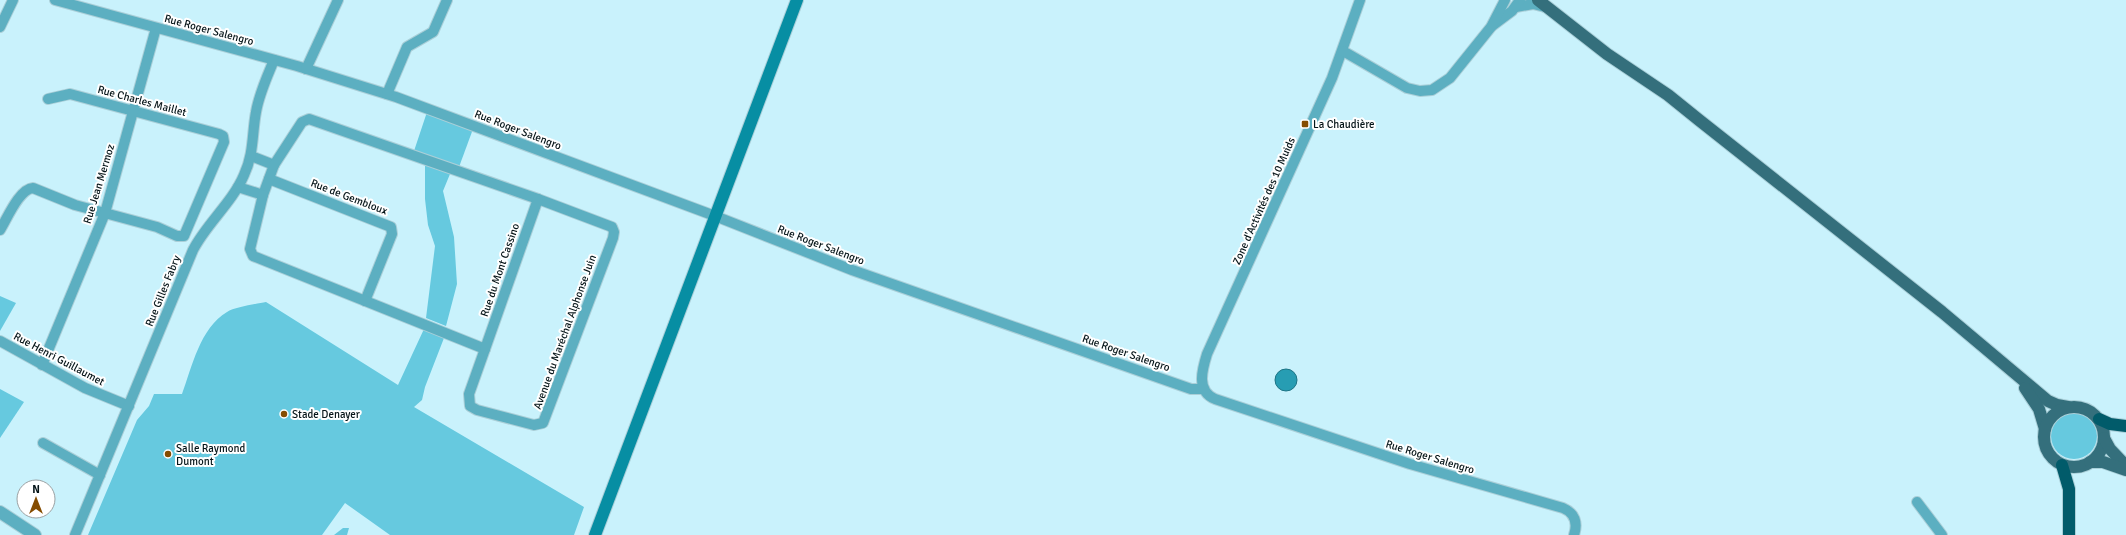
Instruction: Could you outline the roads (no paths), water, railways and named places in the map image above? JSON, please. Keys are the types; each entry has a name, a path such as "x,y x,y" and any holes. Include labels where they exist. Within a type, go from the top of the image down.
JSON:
{"highway":[{"path":"2099,419 2110,424 2126,426"},
{"path":"2062,465 2069,489 2069,535"}],"main road":[{"path":"595,535 797,0"},
{"path":"1538,0 1552,5 1649,77 1668,95 1942,312 2011,372 2048,401 2057,405 2085,409 2099,419 2104,431 2104,438 2100,453 2090,462 2078,467 2062,465 2053,459 2047,450 2044,440 2045,429 2036,404 2011,372"},
{"path":"2045,429 2054,415 2068,407"},
{"path":"2104,438 2110,449 2126,466"},
{"path":"2090,462 2103,462 2126,470"}],"street":[{"path":"0,27 13,0"},
{"name":"Rue Roger Salengro","path":"55,0 306,69 387,94 715,216 852,270 1191,389 1203,389 1208,395 1215,399 1292,426 1428,470 1554,505 1568,510 1574,517 1576,527 1574,535"},
{"path":"306,69 338,0"},
{"path":"387,94 407,47 432,32 447,0"},
{"name":"Zone d'Activités des 10 Muids","path":"1203,389 1202,373 1207,354 1343,50 1360,0"},
{"path":"1491,27 1505,0"},
{"path":"1343,50 1404,86 1415,90 1428,90 1436,88 1450,78 1491,27 1518,3 1552,5"},
{"name":"Rue Jean Mermoz","path":"42,365 105,213 156,28"},
{"name":"Rue Gilles Fabry","path":"75,535 195,246 238,187 251,156 257,107 274,60"},
{"name":"Rue Charles Maillet","path":"48,98 70,94 223,136 224,142 184,236 177,236 157,227 105,213"},
{"name":"Avenue du Maréchal Alphonse Juin","path":"263,195 274,165 302,122 309,120 538,199 607,224 613,229 614,235 543,423 534,425 477,410 470,406 469,394 485,349"},
{"path":"251,156 274,165"},
{"name":"Rue de Gembloux","path":"269,179 390,227 392,234 365,301"},
{"path":"238,187 263,195 250,249 253,256 485,349"},
{"path":"0,230 22,194 30,188 38,189 75,205 105,213"},
{"name":"Rue du Mont Cassino","path":"485,349 538,199"},
{"name":"Rue Henri Guillaumet","path":"0,341 85,388 129,406"},
{"path":"43,443 100,474"},
{"path":"1917,502 1942,535"},
{"path":"0,512 35,535"}],"place":[{"name":"La Chaudière","path":"1305,124"},
{"name":"Stade Denayer","path":"284,414"},
{"name":"Salle Raymond Dumont","path":"168,454"}]}
